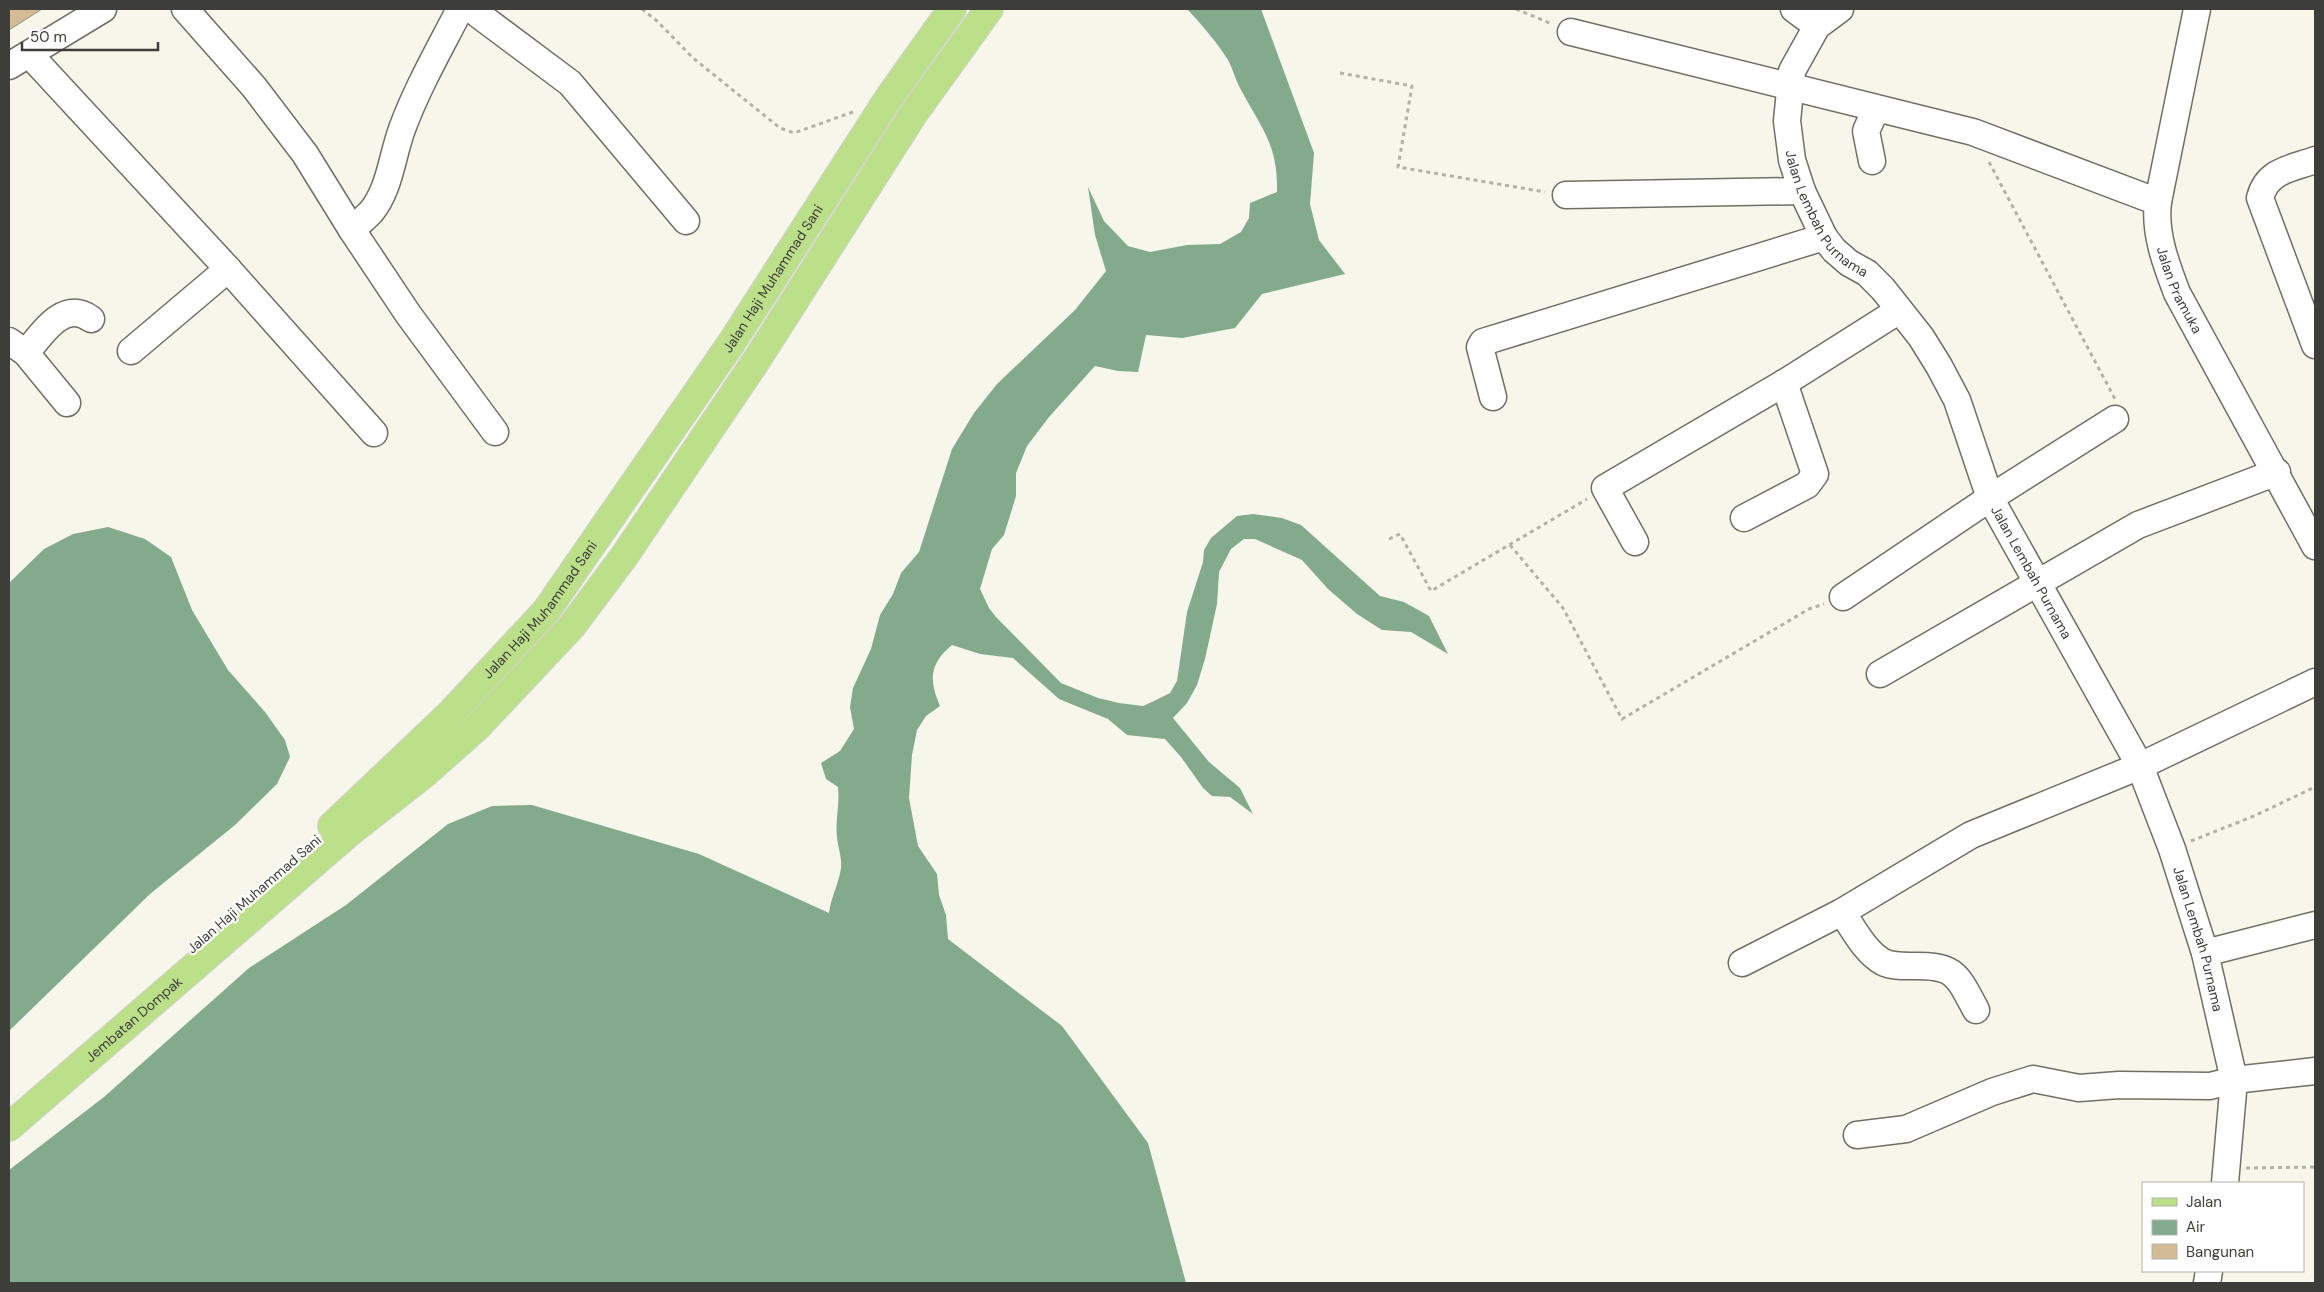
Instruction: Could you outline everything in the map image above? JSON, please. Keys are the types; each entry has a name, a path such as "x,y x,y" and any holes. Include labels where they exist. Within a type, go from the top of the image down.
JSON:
{"main road":[{"name":"Jalan Haji Muhammad Sani","path":"346,825 546,611 732,342 888,99 952,9"},
{"name":"Jalan Haji Muhammad Sani","path":"9,1105 346,825 424,774 477,727 572,626 624,555 752,366 914,113 989,9"},
{"path":"888,99 914,113"},
{"name":"Jembatan Dompak","path":"9,1127 346,825"}],"street":[{"path":"103,9 19,60 228,269 374,433"},
{"path":"185,9 254,87 305,154 352,230 408,314 495,432"},
{"path":"352,230 371,212 378,202 385,186 402,129 430,67 460,9"},
{"path":"471,9 570,83 686,220"},
{"path":"1794,9 1817,26"},
{"name":"Jalan Lembah Purnama","path":"1840,9 1817,26 1792,71 1786,121 1792,160 1802,190 1824,236 1834,250 1849,263 1866,273 1883,289 1898,311 1921,337 1957,400 1990,498 2140,766 2172,849 2205,953 2234,1080 2227,1176"},
{"name":"Jalan Pramuka","path":"2197,9 2158,202 2156,216 2159,234 2166,264 2177,293 2315,546"},
{"path":"1571,32 1790,88 1974,132 2158,202"},
{"path":"1872,161 1866,130 1876,109"},
{"path":"2315,160 2272,176 2263,186 2260,198 2315,345"},
{"path":"1566,195 1802,190"},
{"path":"1493,397 1480,347 1483,342 1824,236"},
{"path":"131,351 228,269"},
{"path":"1635,542 1605,488 1784,383 1898,311"},
{"path":"67,403 17,347 56,318 68,313 77,312 91,319"},
{"path":"1744,518 1807,485 1815,474 1784,383"},
{"path":"1844,597 1990,498 2115,419"},
{"path":"1880,674 1918,654 2036,582 2138,526 2276,472"},
{"path":"1742,964 1842,912 1971,835 2140,766 2315,682"},
{"path":"1842,912 1867,947 1883,962 1899,966 1942,967 1960,980 1976,1010"},
{"path":"2205,953 2315,925"},
{"path":"1857,1136 1906,1130 1992,1092 2033,1079 2079,1088 2148,1084 2210,1086 2234,1080 2315,1072"}],"path":[{"path":"642,9 658,21 693,58 780,128 794,133 854,111"},
{"path":"1516,9 1571,32"},
{"path":"1340,73 1412,86 1398,167 1566,195"},
{"path":"1974,132 2114,399 2117,408 2115,419"},
{"path":"1388,539 1400,534 1431,591 1605,488"},
{"path":"1510,545 1563,608 1622,719 1809,609 1844,597"},
{"path":"2172,849 2254,816 2315,787"},
{"path":"2227,1176 2315,1167"}],"water":[{"path":"1187,9 1261,9 1314,153 1310,204 1319,240 1345,274 1262,294 1235,328 1182,338 1146,335 1138,372 1118,371 1095,366 1049,417 1027,446 1016,473 1016,496 1004,535 992,549 980,589 989,608 996,617 1061,683 1098,698 1143,706 1170,693 1177,681 1187,612 1203,562 1204,550 1211,538 1237,516 1253,514 1282,518 1301,525 1380,596 1404,602 1429,616 1448,654 1411,632 1382,630 1357,614 1328,589 1302,560 1255,539 1244,539 1231,549 1219,572 1217,604 1205,659 1197,685 1187,703 1173,718 1209,762 1240,788 1253,814 1230,797 1212,796 1203,788 1181,757 1165,739 1127,735 1108,719 1059,699 1013,658 980,654 952,645 939,659 933,673 934,688 940,706 926,716 917,730 912,755 909,798 918,846 937,874 939,895 946,915 948,939 1062,1026 1148,1143 1186,1283 9,1283 9,1170 104,1097 249,968 346,905 448,824 492,806 532,805 699,854 829,913 841,868 837,831 838,787 826,779 821,763 840,751 854,729 850,707 853,688 871,649 880,615 893,594 901,573 919,552 952,449 974,413 997,384 1075,310 1106,271 1095,235 1088,187 1104,221 1128,246 1150,252 1187,245 1220,244 1241,232 1249,218 1250,203 1277,192 1275,161 1267,137 1238,85 1228,60 1209,33"},
{"path":"108,527 145,539 171,557 192,610 228,670 265,712 285,740 290,757 277,784 235,825 150,894 9,1031 9,583 44,549 73,534"}],"building":[{"path":"9,9 42,9 9,30"}]}
